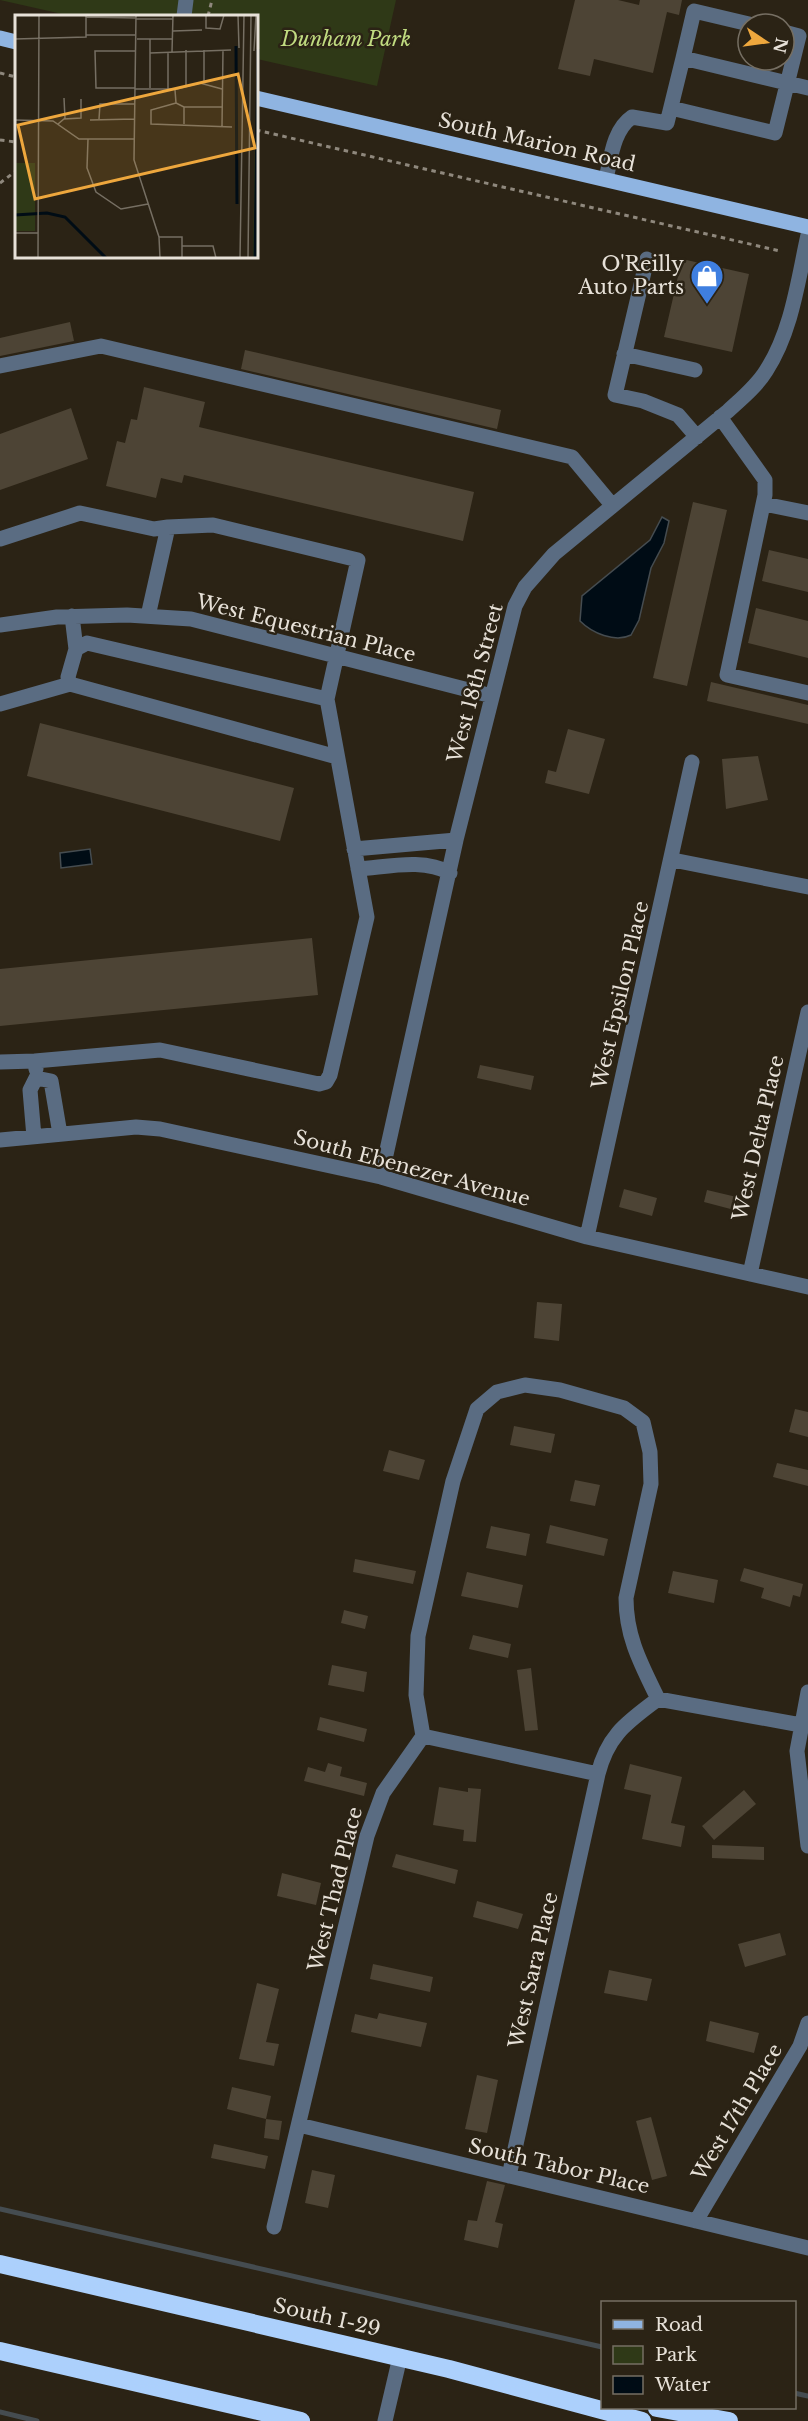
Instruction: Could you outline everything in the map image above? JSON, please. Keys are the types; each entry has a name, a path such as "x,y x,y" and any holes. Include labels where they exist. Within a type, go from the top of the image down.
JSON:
{"highway":[{"name":"South I-29","path":"0,2264 400,2357 642,2421"},
{"path":"0,2351 301,2421"},
{"path":"449,2369 601,2397"},
{"path":"663,2409 729,2421"}],"main road":[{"path":"0,38 15,42"},
{"name":"South Marion Road","path":"258,98 808,226"}],"street":[{"path":"184,15 186,0"},
{"path":"606,179 618,132 624,122 632,117 667,123 694,11 736,21"},
{"path":"796,35 799,36 796,49"},
{"path":"683,58 808,88"},
{"path":"671,108 775,133 791,72"},
{"name":"West 18th Street","path":"381,1177 456,840 508,626 525,587 554,554 754,387 776,353 792,304 808,235"},
{"path":"647,259 615,395 643,401 678,416 697,436"},
{"path":"0,366 101,346 572,457 612,505"},
{"path":"624,354 695,370"},
{"path":"720,417 765,480 764,504 727,675 808,693"},
{"path":"764,504 808,513"},
{"path":"0,540 80,513 154,529 213,525 358,560 327,699 367,917 330,1075 326,1082 319,1084 160,1050 0,1062"},
{"path":"148,616 168,527"},
{"path":"70,684 68,676 76,649 72,616"},
{"name":"West Equestrian Place","path":"0,625 72,616 148,616 191,619 492,696"},
{"path":"76,649 87,644 107,647 327,699"},
{"path":"0,704 70,684 214,721 337,757"},
{"name":"West Epsilon Place","path":"587,1237 673,860 692,762"},
{"path":"354,849 456,840"},
{"path":"673,860 808,886"},
{"path":"358,869 424,864 437,866 450,873"},
{"name":"West Delta Place","path":"750,1274 808,1012"},
{"path":"34,1137 30,1090 36,1078 35,1061"},
{"path":"36,1078 51,1081 60,1134"},
{"name":"South Ebenezer Avenue","path":"0,1140 136,1127 160,1129 381,1177 587,1237 808,1287"},
{"path":"598,1774 423,1736 416,1670 424,1603 464,1444 477,1409 486,1400 497,1392 525,1385 560,1390 624,1407 643,1422 650,1452 651,1484 626,1598 626,1613 631,1643 642,1671 658,1699 801,1725"},
{"path":"808,1692 797,1751 798,1781 808,1846"},
{"name":"West Sara Place","path":"509,2176 598,1774 607,1744 617,1732 658,1699"},
{"name":"West Thad Place","path":"274,2227 367,1836 383,1793 423,1736"},
{"name":"West 17th Place","path":"696,2221 804,2047 808,2023"},
{"name":"South Tabor Place","path":"300,2125 808,2248"},
{"path":"385,2421 400,2357"}],"path":[{"path":"208,15 212,0"},
{"path":"0,72 15,77"},
{"path":"258,130 780,251"},
{"path":"0,140 15,142"},
{"path":"0,183 15,172"}],"green space":[{"name":"Dunham Park","path":"0,0 396,0 377,86 258,59 258,15 67,15"}],"water":[{"path":"662,517 669,521 664,543 651,568 639,620 631,635 618,638 604,636 591,629 580,621 582,596 650,540"},
{"path":"90,849 92,864 61,868 60,853"}],"building":[{"path":"575,0 618,0 639,5 640,0 682,0 679,15 667,12 653,73 594,59 590,76 558,69"},
{"name":"O'Reilly Auto Parts","path":"682,259 749,274 732,352 664,337"},
{"path":"70,322 74,341 0,356 0,338"},
{"path":"245,350 501,410 497,429 241,369"},
{"path":"144,387 205,402 199,427 474,492 463,541 184,475 182,483 161,478 156,498 106,486 117,441 125,443 131,419 137,420"},
{"path":"71,408 88,459 0,490 0,434"},
{"path":"693,502 727,510 687,686 653,678"},
{"path":"769,550 808,559 808,592 762,581"},
{"path":"756,608 808,621 808,658 748,643"},
{"path":"711,682 808,705 808,724 707,701"},
{"path":"40,723 294,788 280,841 27,776"},
{"path":"568,729 605,739 589,794 545,783 548,770 556,772"},
{"path":"758,756 768,800 726,809 722,759"},
{"path":"312,938 318,995 0,1026 0,969"},
{"path":"480,1065 534,1076 531,1090 477,1078"},
{"path":"624,1189 657,1198 652,1216 619,1207"},
{"path":"707,1190 745,1199 742,1212 704,1202"},
{"path":"537,1302 562,1304 559,1341 534,1338"},
{"path":"795,1409 808,1412 808,1437 789,1432"},
{"path":"514,1426 555,1434 551,1453 510,1445"},
{"path":"389,1450 425,1460 419,1480 383,1471"},
{"path":"777,1463 808,1470 808,1486 773,1477"},
{"path":"575,1480 600,1485 595,1506 570,1501"},
{"path":"550,1525 608,1539 604,1556 546,1543"},
{"path":"491,1526 530,1534 526,1556 486,1548"},
{"path":"355,1559 416,1571 413,1584 353,1572"},
{"path":"744,1568 803,1584 800,1597 793,1595 790,1607 761,1598 764,1588 740,1581"},
{"path":"673,1571 718,1580 714,1603 668,1593"},
{"path":"467,1572 523,1585 518,1608 461,1596"},
{"path":"344,1610 368,1616 365,1629 341,1623"},
{"path":"473,1635 511,1644 508,1658 469,1649"},
{"path":"332,1665 367,1672 364,1692 328,1685"},
{"path":"531,1668 538,1730 525,1731 517,1670"},
{"path":"320,1717 367,1729 364,1742 317,1730"},
{"path":"328,1763 342,1767 340,1776 367,1783 364,1796 304,1781 308,1767 325,1772"},
{"path":"630,1764 682,1777 671,1823 685,1826 681,1847 642,1839 651,1795 624,1789"},
{"path":"439,1787 468,1792 468,1788 481,1789 476,1842 463,1841 464,1830 433,1825"},
{"path":"744,1790 756,1804 714,1840 702,1826"},
{"path":"712,1845 764,1847 764,1860 712,1858"},
{"path":"396,1854 458,1870 455,1884 392,1867"},
{"path":"282,1873 321,1883 316,1905 277,1896"},
{"path":"477,1901 523,1914 518,1929 473,1917"},
{"path":"780,1933 786,1955 745,1967 738,1944"},
{"path":"373,1964 433,1977 430,1992 370,1979"},
{"path":"609,1970 652,1979 647,2001 604,1993"},
{"path":"257,1983 279,1989 266,2042 279,2044 274,2066 239,2059"},
{"path":"379,2013 427,2023 421,2047 351,2032 355,2014 377,2019"},
{"path":"710,2021 759,2033 754,2053 706,2041"},
{"path":"477,2075 498,2080 487,2133 465,2129"},
{"path":"232,2087 271,2096 266,2119 227,2109"},
{"path":"651,2117 667,2176 652,2180 636,2121"},
{"path":"266,2119 282,2121 279,2140 264,2138"},
{"path":"214,2144 268,2156 265,2169 211,2158"},
{"path":"312,2170 335,2175 328,2208 305,2203"},
{"path":"487,2181 505,2185 495,2222 503,2224 498,2248 464,2240 468,2220 477,2221"}],"waterway":[{"path":"0,2209 601,2347"},
{"path":"796,2393 808,2396"},
{"path":"0,2412 37,2421"}],"place":[{"name":"O'Reilly Auto Parts","path":"707,305"}]}
